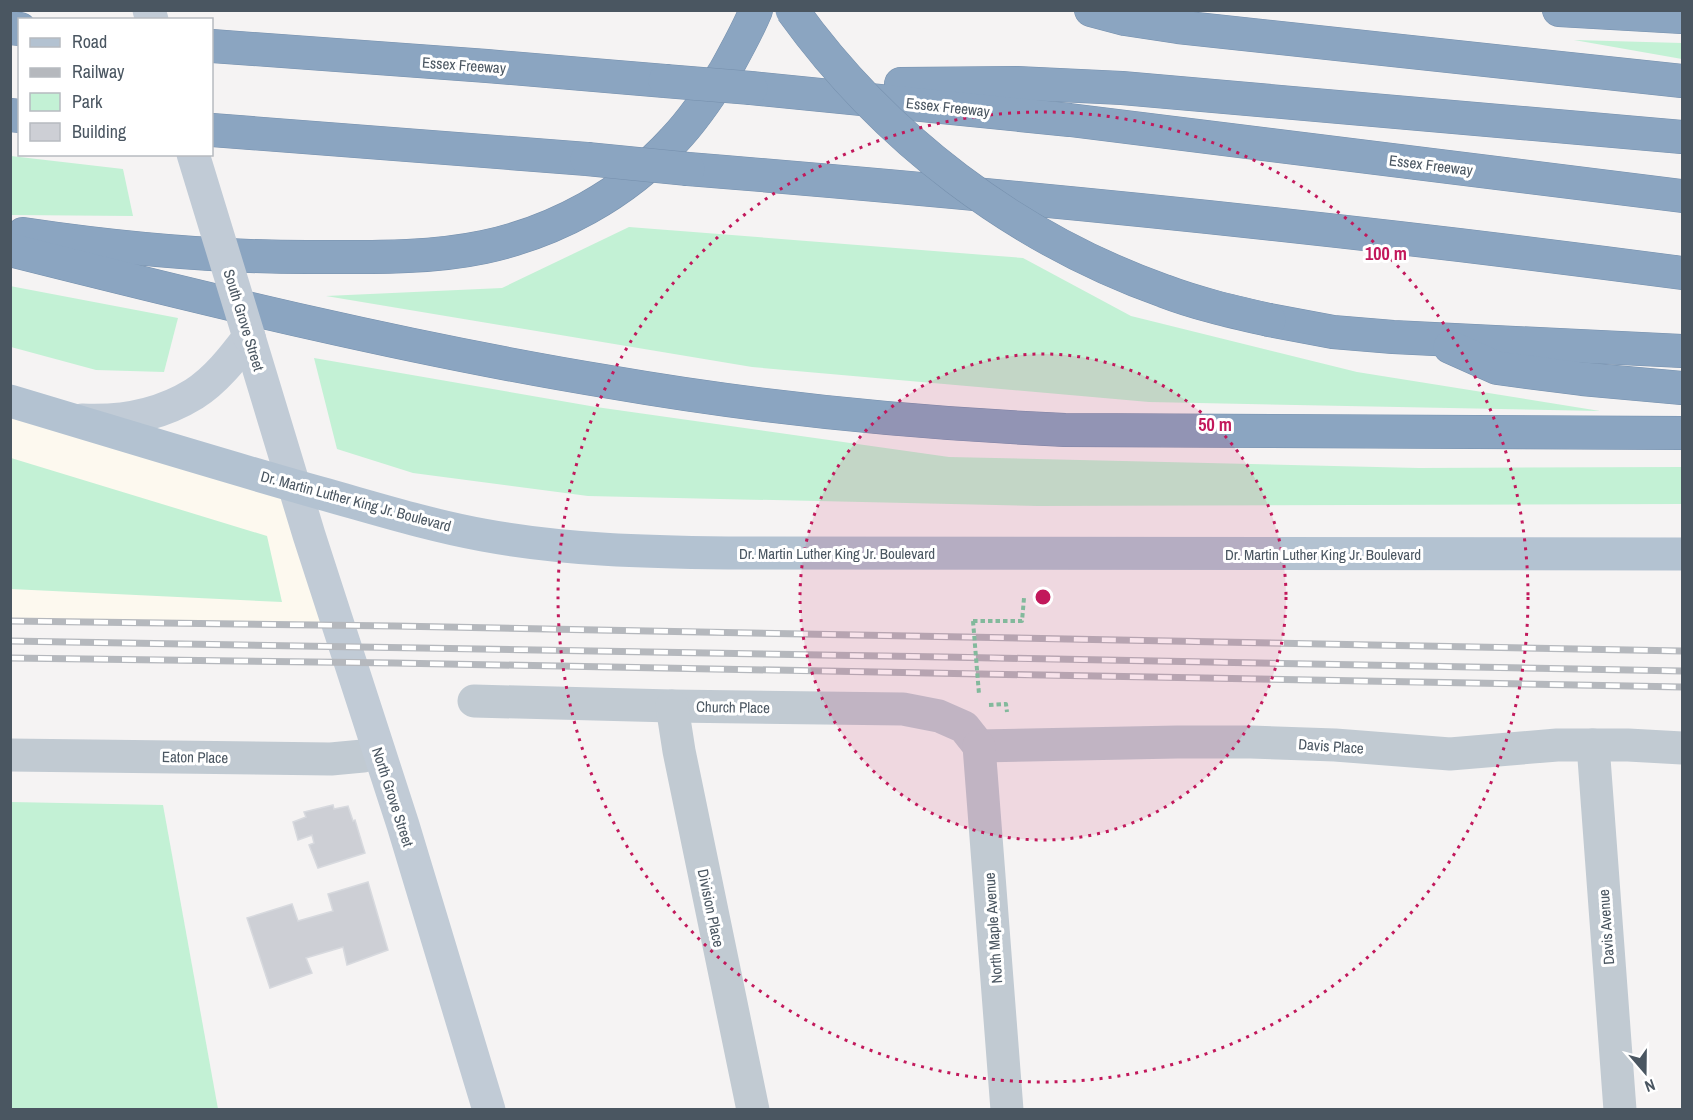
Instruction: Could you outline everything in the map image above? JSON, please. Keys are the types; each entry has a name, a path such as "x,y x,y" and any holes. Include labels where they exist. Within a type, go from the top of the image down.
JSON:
{"highway":[{"path":"10,232 165,251 273,257 437,254 482,248 528,236 570,217 616,190 662,153 705,102 740,45 756,10"},
{"path":"792,10 830,60 870,104 913,144 958,180 1006,213 1055,242 1108,269 1164,291 1219,309 1333,332 1435,340 1683,351"},
{"path":"1091,10 1125,19 1178,27 1683,81"},
{"path":"1559,10 1683,17"},
{"name":"Essex Freeway","path":"213,46 751,88 1070,120 1683,196"},
{"path":"751,88 960,83 1074,85 1683,137"},
{"path":"213,129 910,187 1199,215 1443,242 1683,273"},
{"path":"10,250 227,304 489,361 611,383 788,408 933,422 1065,430 1683,433"},
{"path":"1435,340 1497,368 1570,378 1683,388"}],"main road":[{"name":"South Grove Street","path":"194,156 294,485"},
{"path":"73,420 119,420 158,411 176,404 209,382 249,338"},
{"name":"Dr. Martin Luther King Jr. Boulevard","path":"10,401 434,524 483,535 607,550 752,553 1683,554"},
{"name":"North Grove Street","path":"294,485 403,825 489,1110"}],"street":[{"name":"Church Place","path":"474,701 903,709 939,716 964,727 979,747"},
{"name":"Division Place","path":"672,706 679,751 753,1110"},
{"name":"Davis Place","path":"979,747 1251,742 1335,745 1450,754 1593,745 1683,748"},
{"name":"Davis Avenue","path":"1593,745 1620,1110"},
{"name":"North Maple Avenue","path":"979,747 1007,1110"},
{"name":"Eaton Place","path":"10,754 331,759 363,756 378,751"}],"path":[{"path":"979,694 973,621 1022,621 1024,598"},
{"path":"979,705 1006,704 1007,713"}],"shaded area":[{"path":"11,415 294,485 330,626 11,621"}],"green space":[{"path":"1574,40 1682,43 1682,59"},
{"path":"11,156 123,169 133,216 11,215"},
{"path":"629,227 1023,258 1131,316 1357,372 1600,411 1149,402 752,367 326,296 502,288"},
{"path":"10,286 178,318 164,372 96,370 11,347"},
{"path":"314,358 596,407 949,457 1419,468 1682,467 1682,504 1038,506 588,496 413,473 337,449"},
{"path":"11,458 267,536 282,602 11,589"},
{"path":"11,802 163,805 218,1109 11,1109"}],"building":[{"path":"333,805 334,809 348,806 353,821 355,820 365,853 318,868 309,845 314,843 312,835 298,840 293,822 306,817 304,812"},
{"path":"368,882 388,950 347,965 343,947 306,958 312,973 270,988 247,918 292,904 298,921 333,911 328,894"}],"railway":[{"path":"10,621 395,626 1682,651"},
{"path":"10,641 1682,671"},
{"path":"10,658 1682,687"}]}
